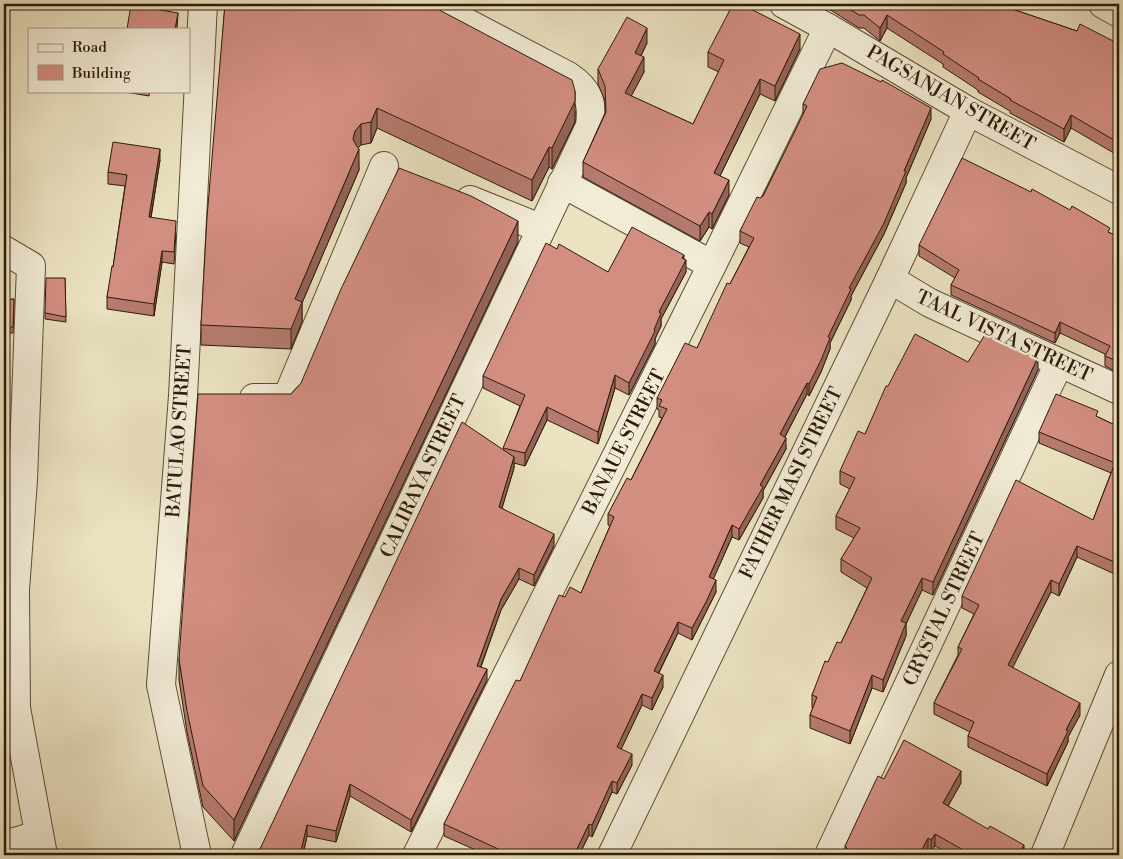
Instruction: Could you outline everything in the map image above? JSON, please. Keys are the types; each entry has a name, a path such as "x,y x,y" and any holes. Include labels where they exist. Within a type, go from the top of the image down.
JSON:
{"street":[{"name":"BATULAO STREET","path":"197,855 161,685 183,396 203,4"},
{"name":"CALIRAYA STREET","path":"245,855 540,228 590,126 592,110 588,96 580,84 431,4"},
{"name":"PAGSANJAN STREET","path":"784,4 968,111 1119,190"},
{"path":"1102,4 1119,13"},
{"name":"BANAUE STREET","path":"417,855 712,265 828,28"},
{"name":"FATHER MASI STREET","path":"612,855 890,280 968,111"},
{"path":"183,396 287,398 376,162 411,177"},
{"path":"562,183 712,265"},
{"path":"448,191 540,228"},
{"path":"4,250 31,266 15,387 10,590 10,708 41,845 4,845"},
{"name":"TAAL VISTA STREET","path":"890,280 930,303 1119,390"},
{"name":"CRYSTAL STREET","path":"829,855 1059,363"},
{"path":"1045,855 1119,675"}],"building":[{"path":"225,4 428,4 572,80 575,101 552,148 549,147 532,180 377,108 371,122 361,124 355,131 353,139 359,149 295,299 302,302 291,329 201,325 207,217"},
{"path":"733,4 741,4 800,34 775,86 760,79 714,173 729,180 712,214 709,212 700,226 583,162 606,112 605,86 598,69 627,17 647,28 635,53 644,57 625,93 693,124 724,60 708,52"},
{"path":"841,4 1005,4 1015,10 1077,31 1080,24 1119,44 1119,143 1071,115 1064,129 1010,100 943,54 944,52 887,15 880,28 864,15 859,15"},
{"path":"131,5 178,13 175,28 127,28"},
{"path":"842,63 881,82 882,80 931,108 904,171 906,171 884,223 849,288 851,289 828,337 830,338 821,360 780,434 786,438 760,485 763,487 739,529 732,525 709,577 716,580 706,602 692,628 678,622 654,671 663,675 652,698 642,694 617,747 632,754 617,783 612,781 592,825 589,824 574,855 508,855 444,824 516,680 520,681 559,595 565,597 570,587 581,593 614,517 608,514 627,478 631,480 667,409 659,406 662,400 657,398 685,343 697,348 727,283 730,284 754,238 740,231 757,197 763,196 807,106 803,104 820,69"},
{"path":"113,142 160,149 149,217 176,221 174,252 162,251 154,304 107,297 127,175 108,172"},
{"path":"962,158 1031,192 1032,189 1070,210 1072,206 1110,228 1108,232 1119,237 1119,362 1105,356 1110,346 1060,322 1055,333 951,285 959,270 919,245"},
{"path":"399,168 471,196 518,221 234,820 203,786 187,711 179,659 198,394 291,394 301,383 341,289"},
{"path":"632,227 684,255 682,258 686,260 659,312 661,313 655,331 629,383 615,375 598,432 547,407 525,453 503,448 525,395 483,376 546,243 557,249 559,244 608,272"},
{"path":"46,278 65,278 66,317 45,313"},
{"path":"14,299 13,327 4,327 4,300"},
{"path":"986,333 1038,357 933,582 922,578 901,621 906,623 883,680 872,675 850,731 810,715 817,697 812,695 825,661 828,662 837,642 841,643 872,578 841,559 860,528 836,516 855,478 840,471 858,431 865,434 886,386 888,386 915,334 968,362"},
{"path":"4,391 6,391 4,416"},
{"path":"1056,394 1098,411 1096,416 1119,427 1119,564 1077,546 1059,584 1051,580 1008,665 1080,703 1047,774 968,736 974,722 934,703 962,649 958,647 979,605 962,596 1016,480 1093,520 1115,463 1039,432"},
{"path":"462,422 514,457 499,507 554,534 534,575 519,568 501,599 477,666 487,669 411,820 350,784 336,831 307,825 300,855 265,855 267,851 260,849"},
{"path":"904,740 961,771 943,803 988,829 990,826 1024,845 1018,855 972,855 935,834 931,840 928,838 919,855 844,855 848,849 845,846 878,776 884,779"},
{"path":"1119,793 1119,807 1114,804"},
{"path":"1119,841 1119,855 1114,855"}]}
